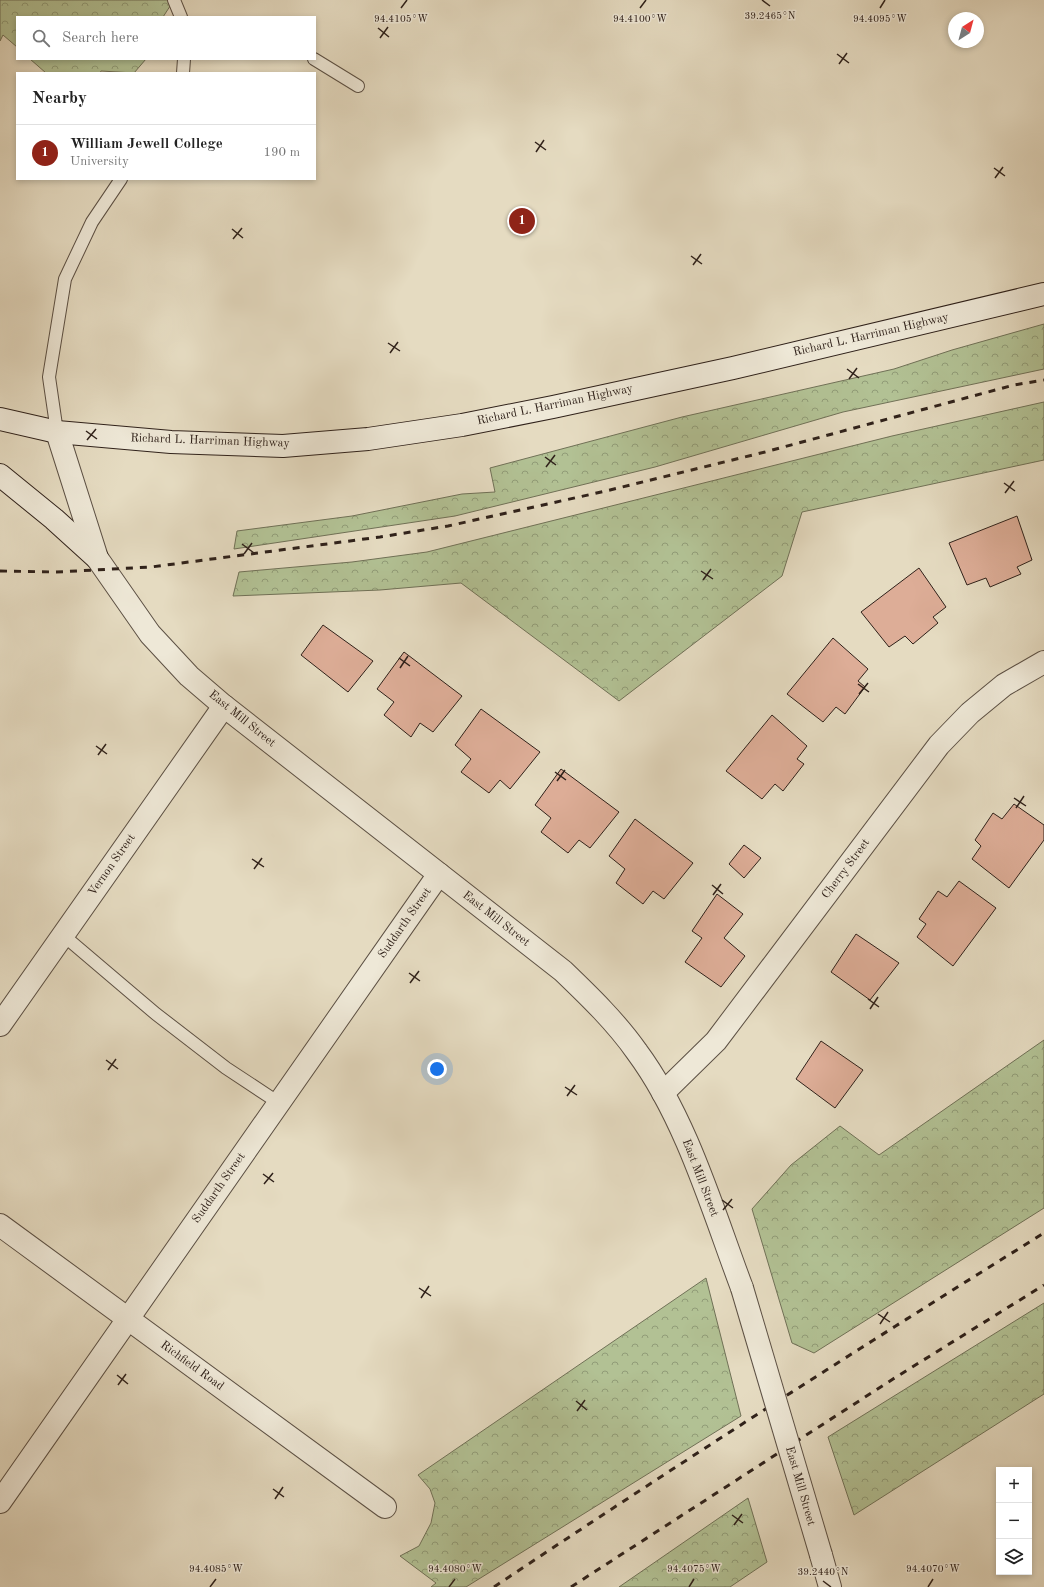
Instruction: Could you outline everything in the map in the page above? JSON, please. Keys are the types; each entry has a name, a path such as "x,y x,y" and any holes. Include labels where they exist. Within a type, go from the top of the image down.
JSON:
{"street":[{"name":"Richard L. Harriman Highway","path":"56,432 171,442 283,446 368,439 462,425 553,407 733,368 1044,294"},
{"path":"0,419 56,432"},
{"name":"East Mill Street","path":"56,432 97,558 150,634 189,676 224,706 564,971 597,1004 638,1052 663,1093 689,1147 742,1288 830,1587"},
{"path":"0,475 54,519 97,558"},
{"name":"Cherry Street","path":"663,1093 716,1041 940,745 970,713 1004,684 1044,662"},
{"name":"Vernon Street","path":"0,1025 224,706"},
{"name":"Suddarth Street","path":"0,1502 439,874"},
{"name":"Richfield Road","path":"0,1225 385,1507"}],"lane":[{"path":"174,0 181,16"},
{"path":"184,60 184,72"},
{"path":"316,60 358,86"},
{"path":"56,432 49,378 65,279 92,222 120,180"},
{"path":"63,935 156,1014 226,1068 279,1103"}],"green space":[{"path":"0,0 174,0 164,16 16,16 16,46 3,35 0,41"},
{"path":"31,60 145,60 135,72 45,72"},
{"path":"1044,324 1044,369 843,412 655,467 455,516 234,549 237,531 352,516 462,494 495,492 490,468 682,417 894,369 952,350"},
{"path":"1044,402 1044,460 802,512 782,576 619,701 461,583 380,590 233,596 239,572 352,562 427,552 892,436"},
{"path":"1044,1040 1044,1208 814,1353 792,1343 752,1209 791,1165 840,1126 879,1155"},
{"path":"706,1278 741,1416 466,1587 431,1587 436,1583 400,1556 419,1546 431,1523 435,1503 430,1489 418,1475"},
{"path":"1044,1303 1044,1394 854,1515 828,1437"},
{"path":"748,1498 767,1562 730,1587 619,1587"}],"building":[{"path":"1017,516 1032,560 1017,567 1021,574 990,587 986,578 967,585 949,543"},
{"path":"919,568 946,607 933,617 938,623 913,644 905,636 889,647 861,612"},
{"path":"323,625 373,661 348,692 301,655"},
{"path":"833,638 868,669 858,681 865,687 845,714 836,707 823,722 787,694"},
{"path":"404,652 462,696 433,732 420,723 411,737 384,715 394,702 377,689"},
{"path":"481,709 540,752 510,789 500,780 489,793 461,772 471,759 455,745"},
{"path":"772,715 807,746 797,759 804,764 783,791 775,784 762,799 726,771"},
{"path":"561,769 619,812 590,848 579,840 568,853 541,832 551,818 535,805"},
{"path":"1014,804 1044,825 1044,840 1009,888 972,859 981,846 975,840 993,813 1002,819"},
{"path":"635,819 693,863 664,899 653,891 643,904 616,883 625,869 609,856"},
{"path":"744,845 761,858 744,878 729,864"},
{"path":"959,881 996,908 953,966 917,937 926,924 919,919 938,891 947,897"},
{"path":"717,894 743,914 724,938 745,956 721,987 685,962 702,938 692,931"},
{"path":"856,934 899,963 870,1000 831,972"},
{"path":"821,1041 863,1070 835,1108 796,1079"}],"railway":[{"path":"0,571 56,572 151,567 380,537 448,526 606,491 765,452 1014,385 1044,380"},
{"path":"494,1587 768,1408 1044,1233"},
{"path":"571,1587 893,1379 1044,1285"}],"place":[{"name":"William Jewell College","path":"522,221"}]}
